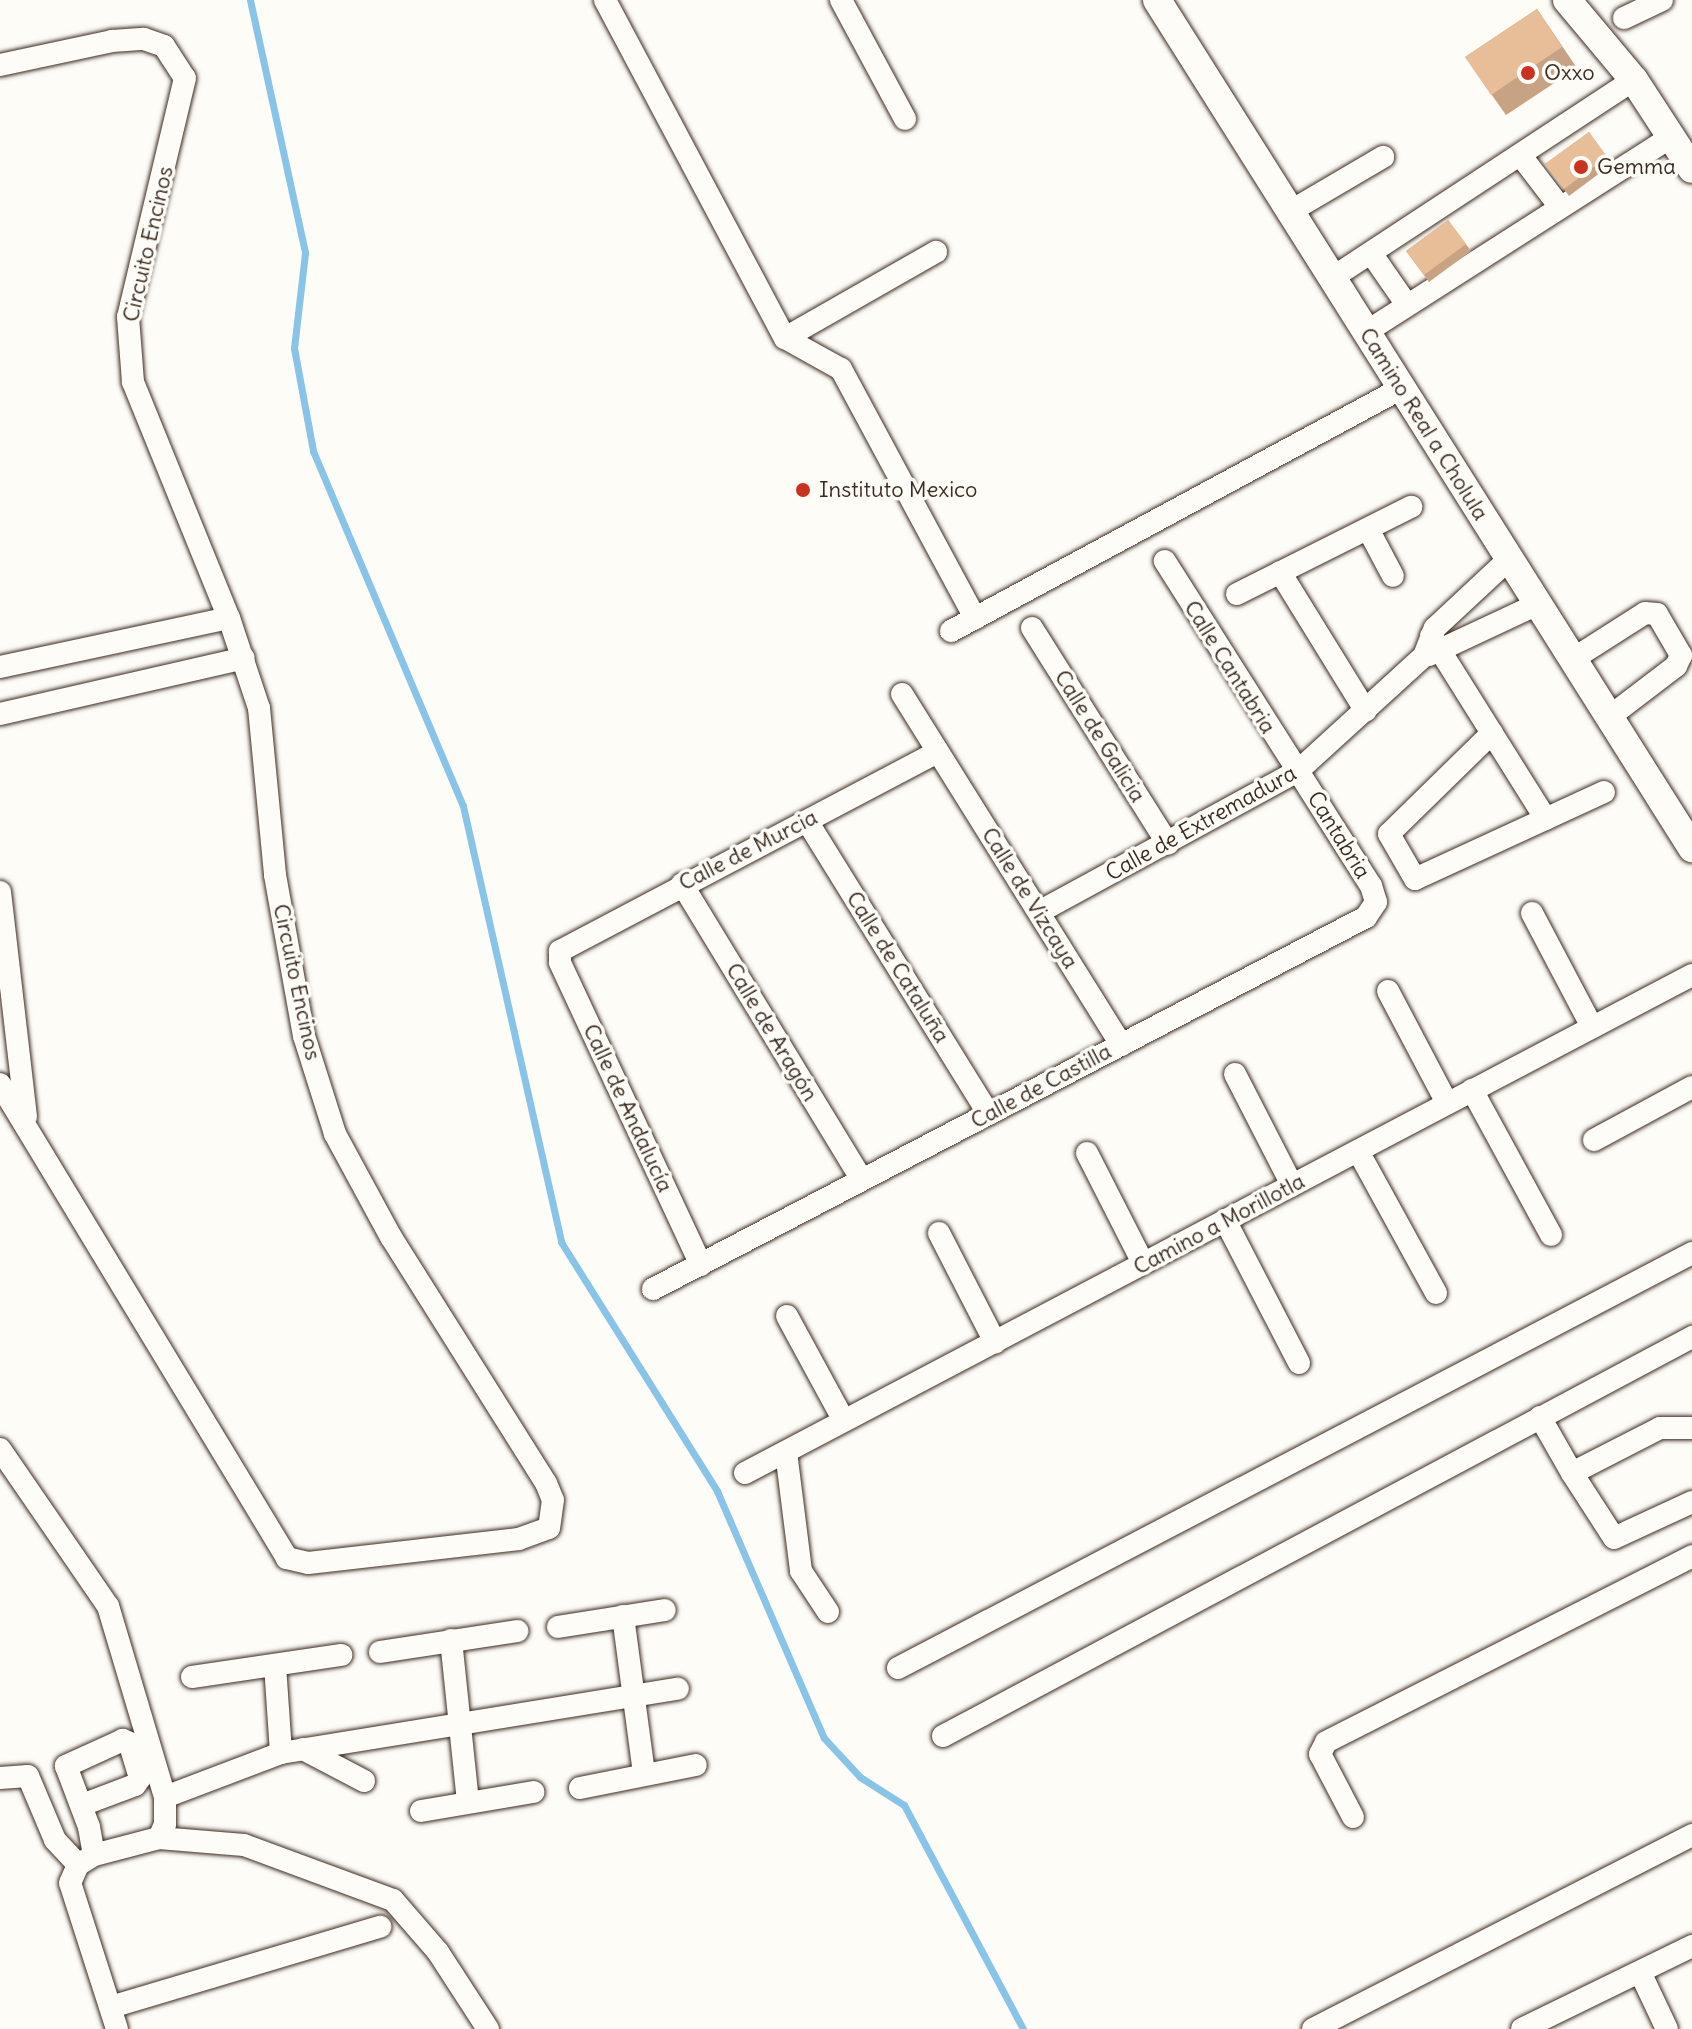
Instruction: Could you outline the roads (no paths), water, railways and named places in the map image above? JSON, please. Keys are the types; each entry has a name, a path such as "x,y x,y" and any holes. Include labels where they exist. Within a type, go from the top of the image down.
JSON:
{"main road":[{"name":"Camino Real a Cholula","path":"1157,0 1692,848"},
{"path":"1567,0 1634,80 1692,169"}],"street":[{"path":"605,0 785,338 841,369 975,618"},
{"path":"841,0 905,119"},
{"path":"1624,18 1662,0"},
{"name":"Circuito Encinos","path":"0,65 112,41 144,39 164,46 185,78 128,317 133,382 229,618 259,708 275,875 301,1021 335,1134 391,1237 546,1483 553,1500 549,1528 519,1539 308,1563 287,1558 263,1526 27,1124 0,1084"},
{"path":"1332,278 1634,80"},
{"path":"1366,332 1671,137"},
{"path":"1521,156 1560,207"},
{"path":"1291,211 1383,157"},
{"path":"785,338 936,252"},
{"path":"1371,253 1407,305"},
{"path":"951,631 1402,388"},
{"path":"1237,594 1411,507"},
{"path":"1368,529 1393,576"},
{"name":"Calle de Extremadura","path":"1039,912 1299,770 1432,648 1454,612 1509,559"},
{"name":"Calle Cantabria","path":"1165,561 1299,770"},
{"path":"1280,572 1366,711"},
{"name":"Calle de Extremadura","path":"1432,648 1471,637 1538,604"},
{"path":"1454,612 1471,637"},
{"path":"1573,659 1645,613 1657,614 1681,655 1676,666 1609,717"},
{"path":"0,667 229,618"},
{"name":"Calle de Galicia","path":"1032,628 1168,844"},
{"path":"1432,648 1492,733 1546,819"},
{"path":"0,714 244,658"},
{"name":"Calle de Vizcaya","path":"902,694 1121,1045"},
{"path":"1492,733 1394,824 1389,834 1415,879 1604,792"},
{"name":"Calle de Murcia","path":"560,951 682,884 938,752"},
{"name":"Cantabria","path":"1299,770 1376,902"},
{"name":"Calle de Cataluña","path":"807,821 989,1114"},
{"name":"Calle de Aragón","path":"682,884 862,1180"},
{"name":"Circuito Encinos","path":"0,892 27,1124"},
{"name":"Calle de Castilla","path":"653,1289 1366,917 1376,902"},
{"path":"1532,913 1592,1027"},
{"name":"Calle de Andalucía","path":"560,951 560,962 701,1265"},
{"name":"Camino a Morillotla","path":"745,1473 1692,975"},
{"path":"1388,991 1447,1103"},
{"path":"1235,1074 1292,1185"},
{"path":"1594,1140 1692,1087"},
{"path":"1472,1090 1551,1235"},
{"path":"1358,1151 1436,1293"},
{"path":"1087,1153 1143,1263"},
{"path":"1225,1220 1299,1363"},
{"path":"939,1233 995,1342"},
{"path":"898,1668 1692,1253"},
{"path":"787,1316 844,1421"},
{"path":"943,1736 1692,1337"},
{"path":"1540,1417 1614,1538 1692,1502"},
{"path":"1572,1473 1660,1428 1692,1428"},
{"path":"0,1449 108,1606 165,1797 159,1838"},
{"path":"786,1452 801,1571 828,1612"},
{"path":"1353,1817 1320,1754 1326,1742 1692,1556"},
{"path":"558,1627 665,1610"},
{"path":"623,1616 644,1774"},
{"path":"380,1652 517,1631"},
{"path":"451,1640 468,1801"},
{"path":"192,1677 341,1655"},
{"path":"275,1665 281,1753"},
{"path":"165,1797 281,1753 459,1721 678,1689"},
{"path":"303,1749 364,1781"},
{"path":"580,1788 696,1765"},
{"path":"0,1778 16,1773 28,1776 55,1840 86,1860"},
{"path":"421,1811 533,1792"},
{"path":"82,1805 86,1860"},
{"path":"1313,2029 1692,1835"},
{"path":"380,1927 114,2018 70,1883 86,1860 159,1838 244,1845 393,1900 438,1952 488,2029"},
{"path":"1522,2029 1692,1946"},
{"path":"1640,1972 1667,2029"}],"waterway":[{"path":"250,0 305,253 294,348 313,451 463,806 561,1242 717,1491 824,1738 860,1777 904,1805 1023,2029"}],"place":[{"name":"Oxxo","path":"1528,73"},
{"name":"Gemma","path":"1581,167"},
{"name":"Instituto Mexico","path":"803,490"}]}
